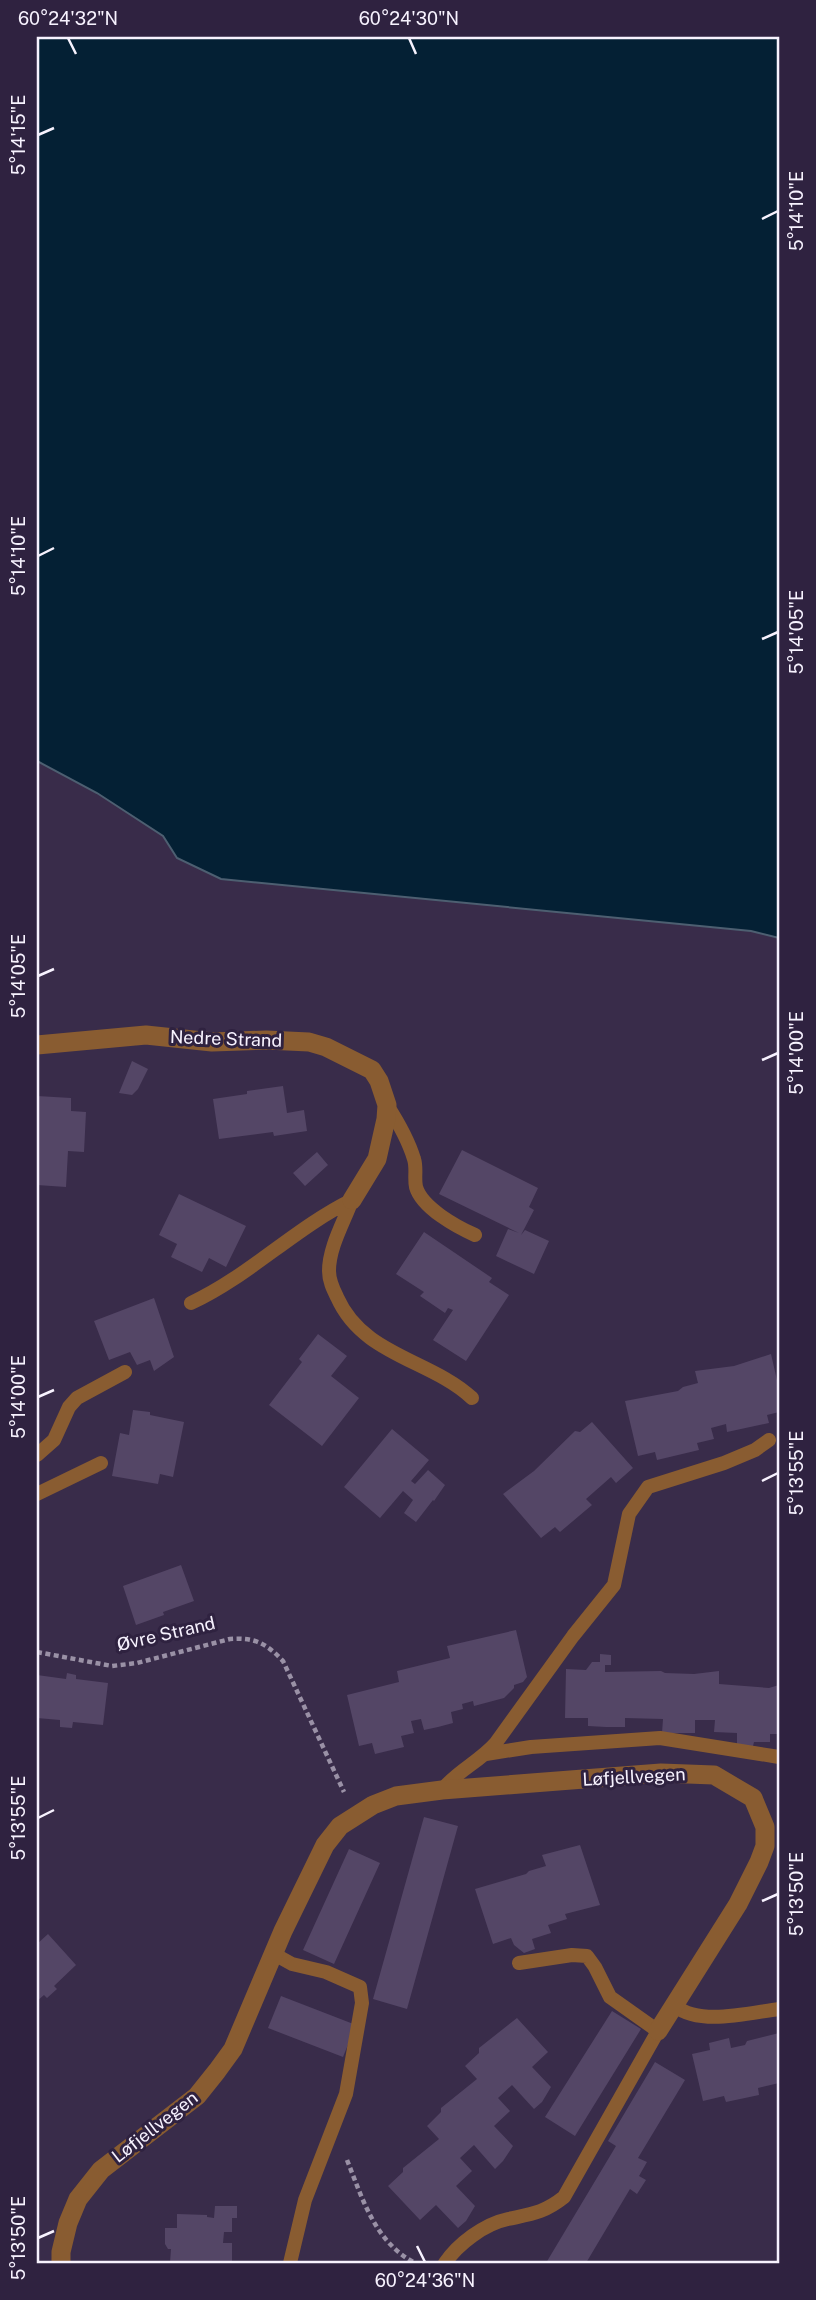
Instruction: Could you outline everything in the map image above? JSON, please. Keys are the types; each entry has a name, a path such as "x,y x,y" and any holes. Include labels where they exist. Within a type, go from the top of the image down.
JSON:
{"street":[{"name":"Nedre Strand","path":"37,1045 146,1035 212,1042 309,1042 326,1047 372,1070 379,1081 387,1105"},
{"path":"352,1200 377,1159 387,1105"},
{"name":"Løfjellvegen","path":"61,2263 68,2223 78,2199 101,2169 197,2096 233,2049 325,1845 340,1826 355,1815 396,1796 661,1773 713,1775 753,1798 765,1827 765,1846 760,1862 738,1904 657,2031"}],"lane":[{"name":"Nedre Strand","path":"387,1105 403,1130 415,1162 416,1188 423,1199 456,1227 475,1235"},
{"path":"191,1303 212,1294 322,1216 352,1200"},
{"path":"352,1200 336,1239 328,1270 330,1282 351,1322 389,1352 458,1385 472,1398"},
{"path":"37,1455 54,1440 69,1407 77,1398 125,1372"},
{"name":"Løfjellvegen","path":"442,1790 450,1780 486,1754 614,1585 629,1514 648,1487 724,1463 755,1450 769,1440"},
{"path":"37,1494 101,1463"},
{"name":"Løfjellvegen","path":"486,1754 543,1746 660,1738 779,1757"},
{"path":"274,1955 292,1964 326,1972 360,1987 362,2003 346,2094 305,2200 290,2263"},
{"path":"519,1963 572,1955 587,1956 610,1997 657,2031"},
{"path":"675,2006 686,2014 706,2017 779,2010"},
{"name":"Løfjellvegen","path":"445,2263 463,2241 504,2220 532,2216 552,2207 564,2197 657,2031"}],"path":[{"name":"Øvre Strand","path":"37,1652 112,1666 137,1663 230,1639 243,1638 271,1647 283,1661 301,1696 355,1815"},
{"path":"343,2150 372,2223 394,2250 415,2263"}],"water":[{"path":"37,37 779,37 779,938 751,931 221,879 177,858 163,836 97,793 37,761"}],"building":[{"path":"132,1061 148,1069 132,1095 119,1093"},
{"path":"283,1086 287,1113 304,1110 307,1131 219,1139 213,1099"},
{"path":"37,1096 71,1098 71,1111 86,1112 84,1152 68,1151 66,1187 37,1185"},
{"path":"462,1150 538,1188 529,1207 534,1210 521,1235 525,1230 549,1241 534,1274 496,1256 508,1229 519,1233 439,1194"},
{"path":"317,1152 328,1165 305,1186 293,1173"},
{"path":"179,1194 246,1226 226,1267 209,1258 202,1272 171,1257 177,1244 159,1235"},
{"path":"424,1232 492,1278 489,1282 509,1295 466,1361 433,1340 453,1310 448,1308 445,1313 420,1296 424,1292 396,1274"},
{"path":"154,1298 174,1357 154,1371 150,1360 137,1365 130,1352 109,1360 94,1321"},
{"path":"318,1334 347,1356 331,1376 359,1398 322,1446 269,1405 302,1362 299,1359"},
{"path":"771,1354 779,1389 779,1412 767,1415 769,1423 727,1432 726,1424 711,1428 714,1439 697,1443 699,1450 657,1460 655,1452 638,1456 625,1401 678,1391 698,1383 695,1371 734,1366"},
{"path":"133,1410 184,1422 173,1477 160,1474 158,1484 112,1476 120,1433 129,1435"},
{"path":"592,1422 633,1468 616,1483 611,1477 586,1499 592,1505 560,1532 555,1527 541,1538 503,1494 534,1471 575,1431 580,1432"},
{"path":"392,1429 429,1460 411,1481 415,1484 428,1470 445,1485 416,1522 404,1513 413,1500 403,1491 380,1518 344,1487"},
{"path":"181,1565 194,1601 136,1625 123,1586"},
{"path":"516,1630 527,1677 523,1682 514,1685 504,1698 474,1706 473,1701 462,1704 463,1709 451,1712 453,1723 438,1727 424,1730 421,1719 411,1721 414,1733 401,1736 404,1747 375,1754 372,1743 359,1746 347,1695 399,1682 397,1671 450,1658 447,1646"},
{"path":"600,1654 611,1655 611,1665 605,1665 605,1672 661,1671 694,1674 719,1671 719,1684 769,1688 779,1685 779,1734 770,1734 770,1742 737,1746 737,1733 714,1732 715,1720 695,1720 695,1733 662,1733 663,1719 625,1718 625,1727 606,1727 588,1726 588,1718 565,1718 566,1669 586,1670 592,1662 600,1662"},
{"path":"67,1673 76,1675 76,1679 108,1683 103,1725 73,1722 72,1728 60,1727 60,1720 37,1718 37,1675 66,1679"},
{"path":"424,1817 458,1826 407,2009 373,1999"},
{"path":"580,1845 600,1905 565,1914 567,1919 548,1925 551,1933 532,1939 535,1949 524,1953 514,1945 511,1938 493,1944 475,1889 546,1866 542,1855"},
{"path":"349,1849 380,1863 334,1964 303,1950"},
{"path":"48,1934 76,1965 54,1986 57,1989 47,1998 44,1995 37,2001 37,1944"},
{"path":"281,1996 356,2025 343,2057 268,2028"},
{"path":"612,2011 641,2029 575,2136 545,2117"},
{"path":"517,2018 548,2052 532,2067 551,2087 534,2109 512,2085 498,2098 510,2111 494,2126 513,2146 495,2169 474,2145 460,2158 472,2171 456,2186 475,2206 466,2221 458,2228 436,2205 420,2220 388,2186 403,2172 403,2168 439,2139 427,2126 441,2112 441,2108 477,2079 465,2066 479,2053 479,2048"},
{"path":"779,2033 779,2083 758,2088 759,2095 726,2102 724,2096 703,2101 692,2054 710,2050 709,2043 729,2038 731,2048"},
{"path":"655,2062 685,2080 638,2158 647,2162 639,2176 646,2180 637,2194 630,2189 586,2263 546,2263 616,2146 608,2141"},
{"path":"215,2206 237,2206 237,2218 232,2218 232,2232 224,2232 223,2243 232,2243 232,2263 170,2263 171,2249 165,2244 165,2228 177,2228 177,2214 207,2215 214,2218"}]}
